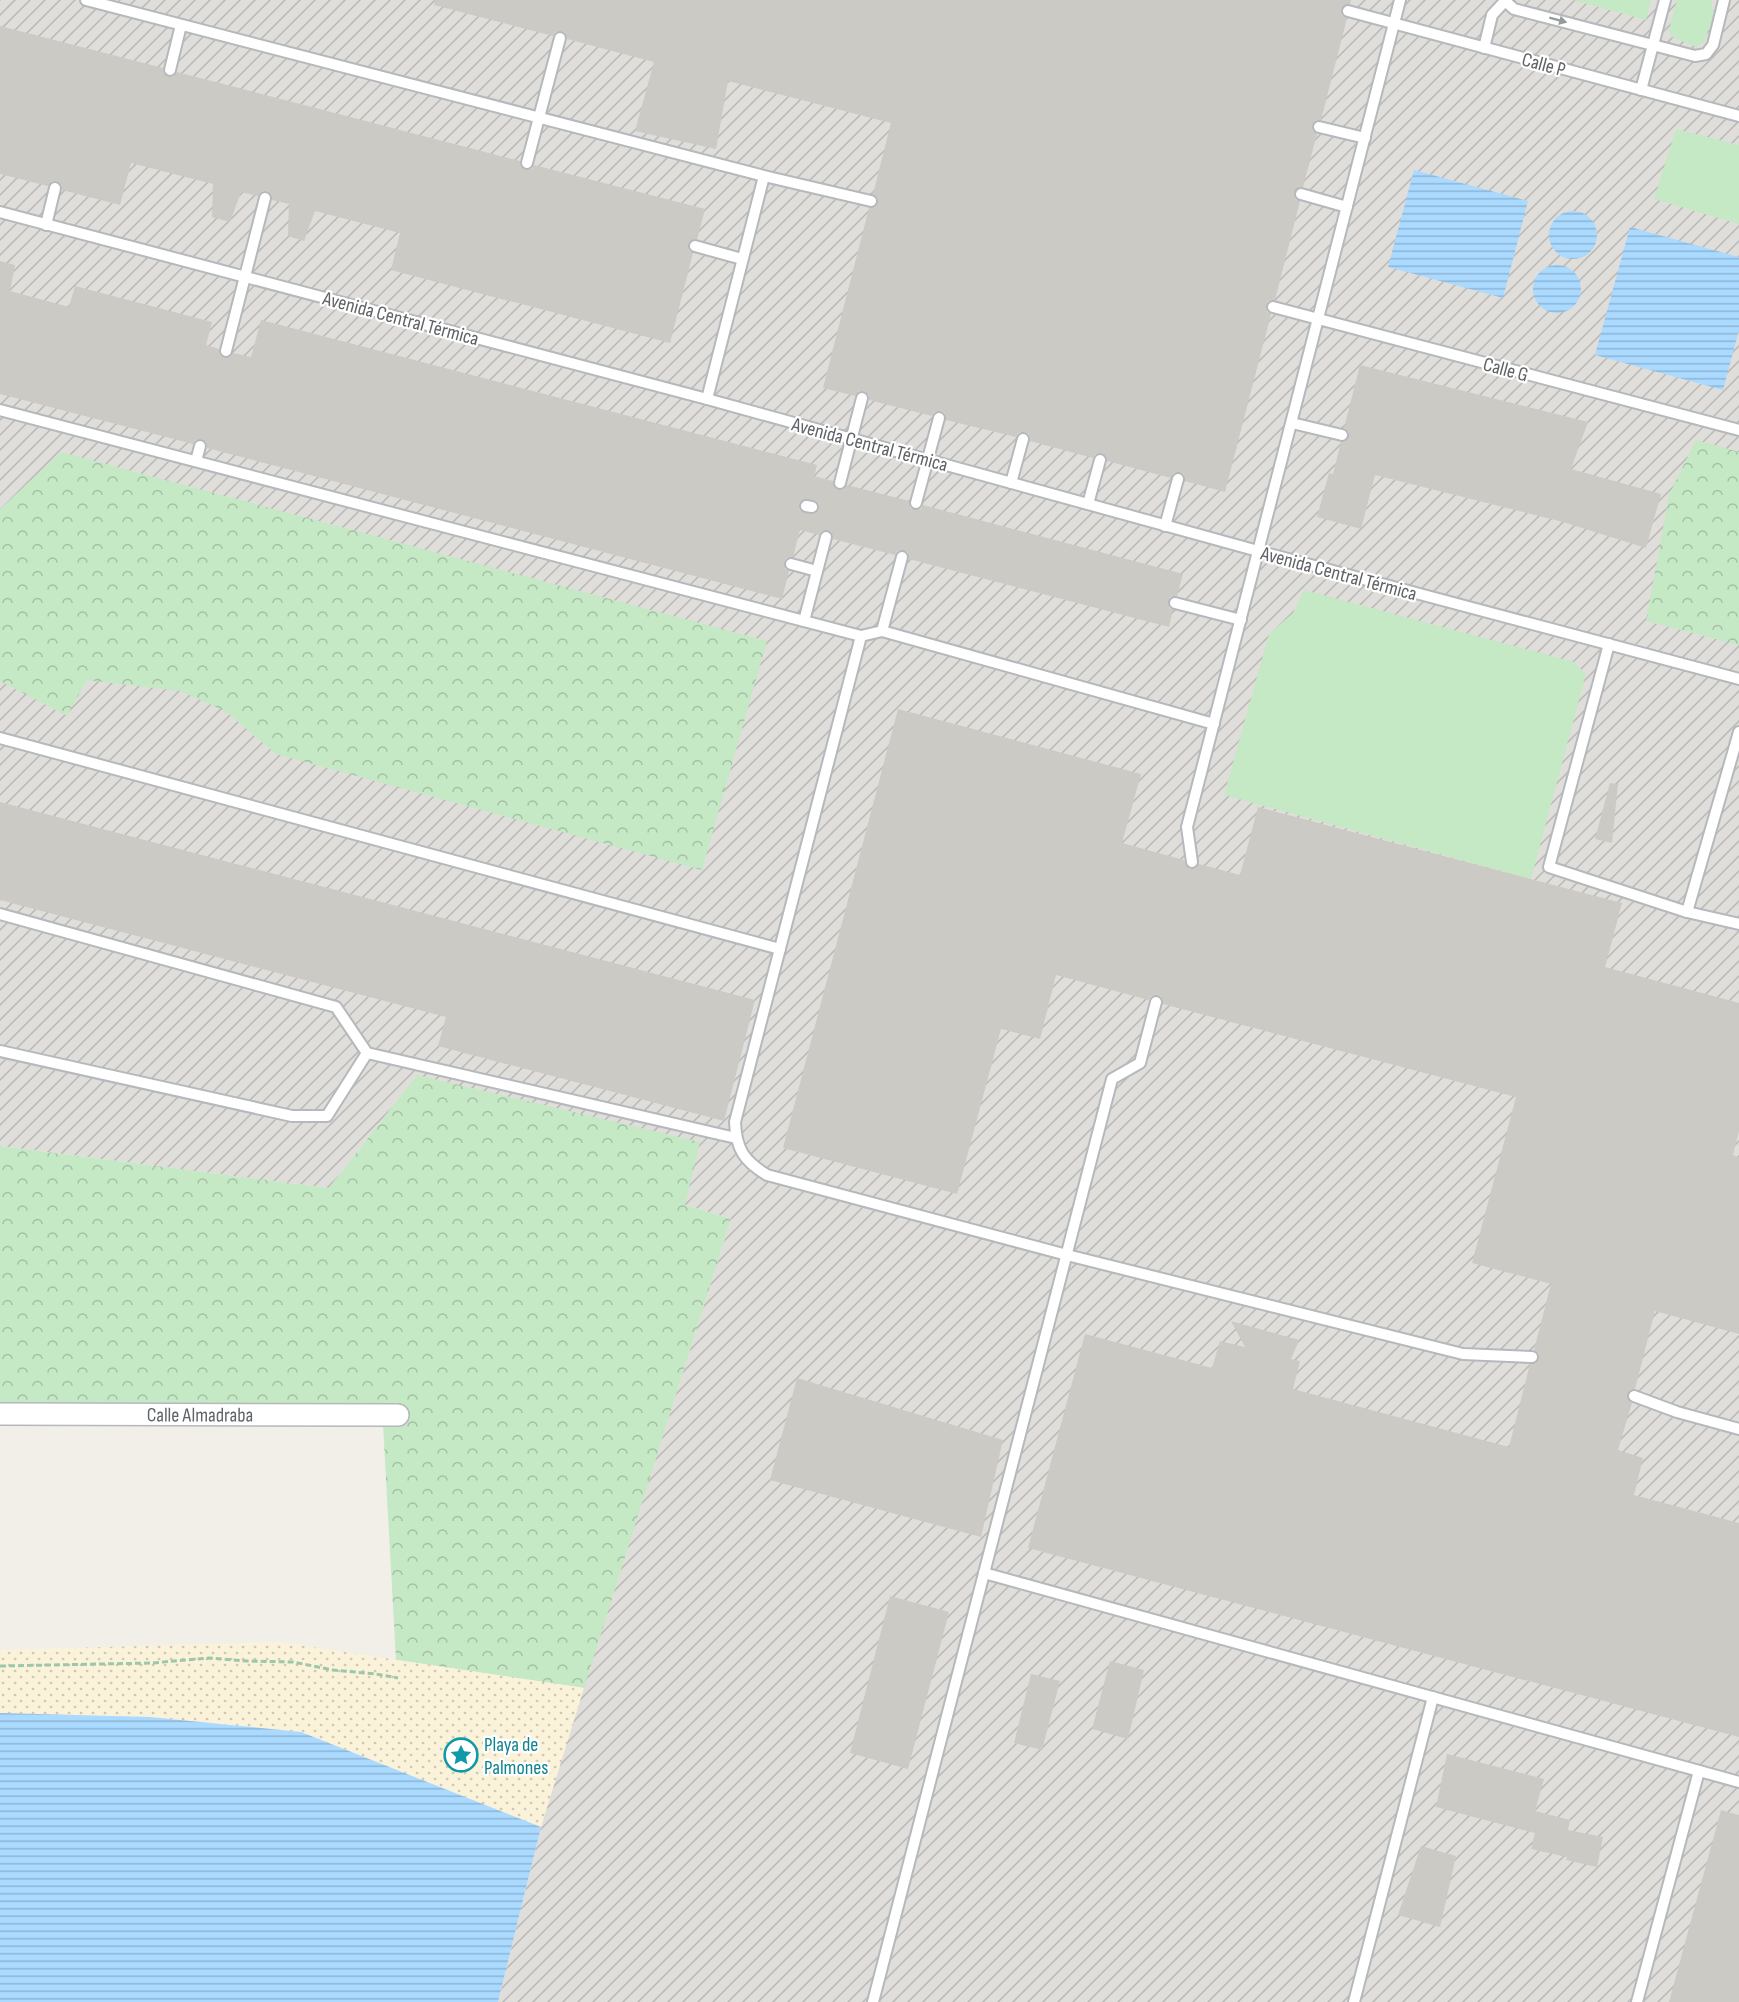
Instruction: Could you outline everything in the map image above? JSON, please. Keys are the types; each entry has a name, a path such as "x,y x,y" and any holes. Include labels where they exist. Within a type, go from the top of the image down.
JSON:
{"street":[{"name":"Calle Almadraba","path":"0,1414 398,1416"}],"lane":[{"path":"86,0 764,176 871,201"},
{"path":"1192,862 1187,826 1400,0"},
{"path":"1641,90 1665,0"},
{"path":"1484,48 1492,15 1505,1 1514,9 1695,56 1706,54 1713,45 1724,0"},
{"name":"Calle P","path":"1348,11 1739,116"},
{"path":"170,70 182,25"},
{"path":"527,163 561,38"},
{"path":"1319,127 1365,138"},
{"path":"706,399 764,176"},
{"path":"46,225 55,188"},
{"path":"1301,194 1347,207"},
{"path":"226,351 265,198"},
{"name":"Avenida Central Térmica","path":"0,212 706,399 1165,526 1739,679"},
{"path":"695,246 742,259"},
{"name":"Calle G","path":"1273,307 1739,430"},
{"path":"840,483 862,398"},
{"path":"0,410 861,636 882,631 1214,724"},
{"path":"916,503 939,418"},
{"path":"1292,423 1342,435"},
{"path":"1011,483 1023,439"},
{"path":"196,461 200,446"},
{"path":"1088,504 1100,460"},
{"path":"1165,526 1178,480"},
{"path":"804,621 826,537"},
{"path":"882,631 902,557"},
{"path":"791,564 817,571"},
{"path":"1175,603 1241,620"},
{"path":"861,636 735,1122 736,1138 742,1154 753,1166 767,1174 1067,1255 1463,1354 1532,1357"},
{"path":"1609,644 1549,867 1687,912 1739,924"},
{"path":"1687,912 1739,732"},
{"path":"0,738 780,949"},
{"path":"0,914 336,1007 367,1053 736,1138"},
{"path":"873,2002 1112,1078 1140,1063 1156,1002"},
{"path":"0,1051 292,1116 327,1116 367,1053"},
{"path":"1634,1396 1677,1412 1739,1429"},
{"path":"984,1573 1739,1782"},
{"path":"1354,2002 1433,1697"},
{"path":"1636,2002 1699,1771"}],"path":[{"path":"0,1666 152,1663 209,1658 293,1662 333,1670 398,1678"}],"shaded area":[{"path":"0,0 1739,0 1739,2002 498,2002 555,1778 731,1219 685,1205 417,1075 329,1188 0,1146"}],"green space":[{"path":"1573,0 1651,0 1646,20"},
{"path":"1677,0 1712,0 1711,9 1715,12 1704,42 1696,47 1672,37 1669,30"},
{"path":"1676,129 1739,145 1739,224 1654,199"},
{"path":"1696,440 1739,452 1739,645 1646,621 1669,495"},
{"path":"61,452 767,641 702,870 276,754 225,711 180,691 87,680 67,716 0,681 0,509"},
{"path":"1304,590 1574,662 1586,674 1531,879 1224,795 1269,634 1293,613"},
{"path":"417,1075 700,1142 685,1205 731,1219 584,1688 396,1660 383,1424 0,1414 0,1146 329,1188"}],"sand":[{"name":"Playa de Palmones","path":"278,1642 584,1688 541,1827 301,1732 150,1717 0,1713 0,1650"}],"water":[{"path":"1414,170 1528,201 1503,298 1388,267"},
{"path":"1568,211 1578,211 1590,218 1597,230 1597,240 1590,252 1578,259 1568,259 1553,248 1549,240 1549,230 1560,215"},
{"path":"1630,227 1739,257 1739,330 1723,390 1595,355"},
{"path":"1557,265 1574,272 1581,289 1574,306 1557,313 1540,306 1533,289 1540,272"},
{"path":"0,1713 150,1717 301,1732 541,1827 498,2002 0,2002"}],"building":[{"path":"435,0 1351,0 1350,4 1343,5 1341,10 1342,16 1347,18 1321,120 1316,120 1312,125 1312,130 1317,134 1303,187 1296,188 1294,193 1295,199 1300,201 1275,300 1268,301 1266,306 1267,312 1271,314 1225,492 1185,481 1184,474 1179,472 1173,473 1171,478 1107,461 1106,455 1101,453 1095,454 1093,458 1030,441 1029,434 1024,432 1018,433 1016,437 946,420 945,413 940,411 934,412 932,416 869,400 869,395 864,391 859,391 855,396 823,388 869,208 874,208 878,203 878,198 873,194 891,123 728,81 716,149 635,131 654,62 567,39 566,33 561,31 555,32 553,36 434,5"},
{"path":"0,26 163,68 163,73 168,77 173,77 177,72 520,161 521,168 526,170 532,169 534,165 705,209 697,239 690,240 688,245 689,251 693,253 670,343 391,270 400,233 315,211 304,241 288,236 289,204 272,200 272,195 267,191 262,191 258,196 241,192 230,222 212,217 213,184 131,163 120,205 62,190 62,185 57,181 52,181 48,186 0,174"},
{"path":"0,261 15,265 10,291 69,307 75,286 212,322 206,345 219,349 219,354 224,358 229,358 233,353 251,357 261,320 817,465 814,476 833,481 833,486 838,490 843,490 847,485 909,501 910,508 915,510 921,509 923,505 1183,574 1177,596 1170,597 1168,602 1169,608 1173,610 1169,627 909,559 908,552 903,550 897,551 895,555 833,539 832,532 827,530 821,531 819,535 800,530 793,557 786,558 784,563 785,569 789,571 782,599 207,448 206,441 201,439 195,440 193,444 0,394","holes":["807,499 816,501 819,509 815,514 805,513 799,509 800,502"]},
{"path":"1360,365 1588,422 1571,469 1661,494 1646,548 1563,522 1375,475 1361,529 1317,517 1329,473 1333,474 1341,442 1345,442 1349,437 1349,432 1344,428"},
{"path":"898,709 1141,774 1122,843 1184,860 1190,869 1196,868 1199,864 1240,875 1258,807 1622,903 1605,967 1739,1003 1739,1131 1733,1155 1739,1157 1739,1334 1655,1311 1635,1389 1630,1390 1627,1394 1628,1400 1632,1403 1618,1450 1643,1458 1634,1495 1739,1523 1739,1737 1028,1548 1085,1334 1212,1368 1220,1341 1245,1347 1231,1321 1299,1340 1291,1359 1300,1361 1293,1389 1509,1447 1530,1364 1536,1363 1539,1358 1538,1353 1534,1350 1551,1284 1472,1263 1516,1097 1163,1004 1162,997 1157,995 1151,996 1149,1000 1056,975 1040,1039 1001,1029 957,1194 783,1148"},
{"path":"1610,783 1618,784 1612,843 1595,839"},
{"path":"0,802 755,1000 724,1121 438,1046 446,1017 0,900"},
{"path":"797,1378 1003,1440 981,1537 770,1480"},
{"path":"890,1596 949,1612 908,1769 850,1753"},
{"path":"1110,1661 1144,1670 1128,1739 1092,1729"},
{"path":"1031,1674 1060,1681 1042,1750 1014,1743"},
{"path":"1447,1754 1544,1779 1535,1811 1570,1820 1568,1830 1603,1837 1597,1867 1531,1849 1535,1833 1436,1807"},
{"path":"1721,1810 1739,1815 1739,2002 1669,2002"},
{"path":"1421,1846 1456,1856 1440,1927 1398,1915"}],"place":[{"name":"Playa de Palmones","path":"461,1755"}]}
